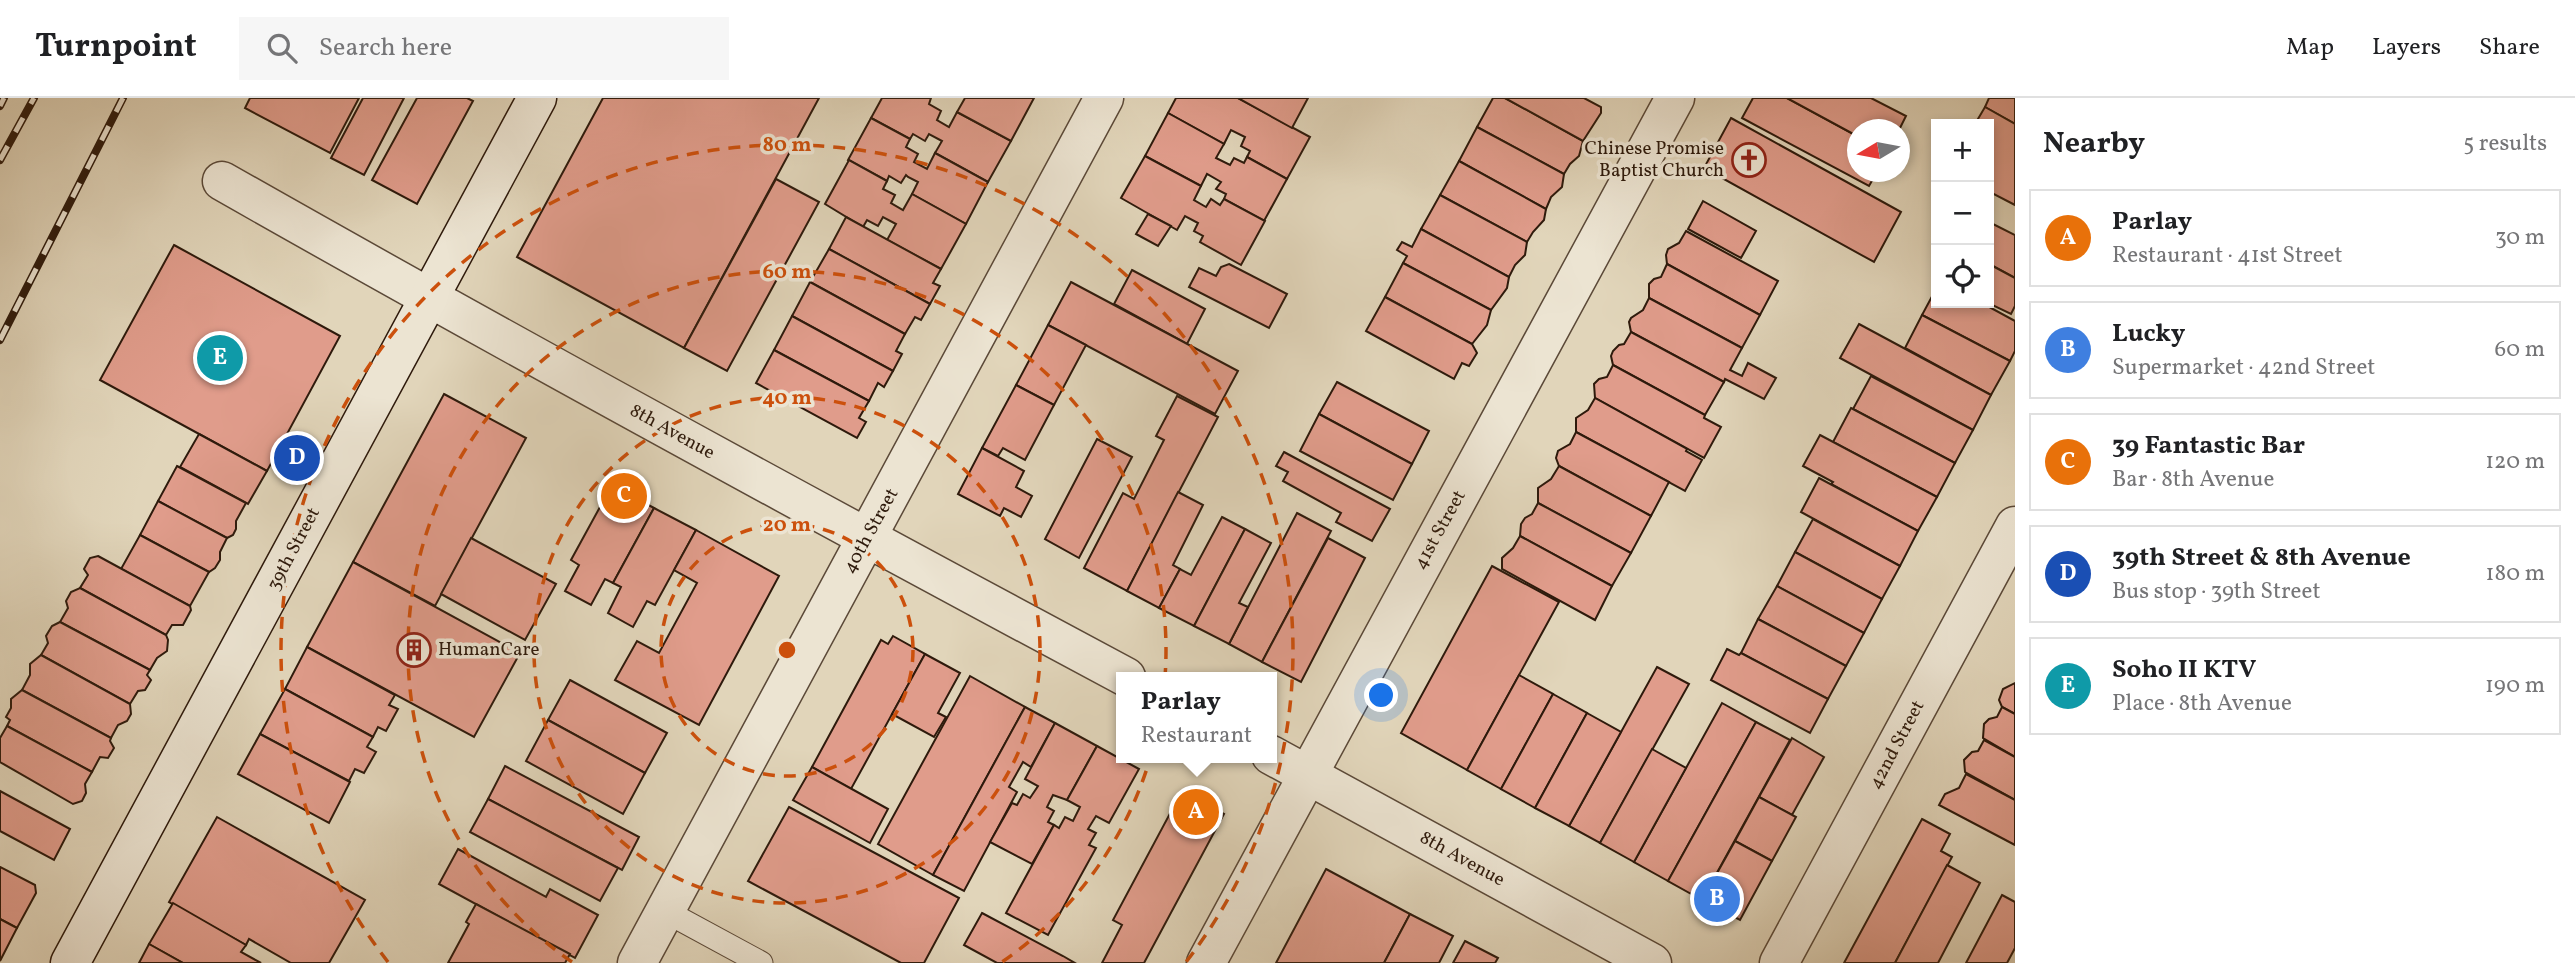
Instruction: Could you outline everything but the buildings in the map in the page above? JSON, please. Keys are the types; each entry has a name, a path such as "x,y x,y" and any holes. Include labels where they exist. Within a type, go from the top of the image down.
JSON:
{"street":[{"name":"39th Street","path":"70,963 537,98"},
{"name":"40th Street","path":"637,963 1104,98"},
{"name":"41st Street","path":"1206,963 1675,98"},
{"name":"8th Avenue","path":"222,181 866,539 1117,672"},
{"name":"42nd Street","path":"1779,963 2015,526"},
{"name":"8th Avenue","path":"1277,758 1652,963"}],"lane":[{"path":"665,911 761,963"}],"railway":[{"path":"0,106 4,98"},
{"path":"0,160 34,98"},
{"path":"0,340 123,98"}],"place":[{"name":"Chinese Promise Baptist Church","path":"1749,160"},
{"name":"Soho II KTV","path":"220,358"},
{"name":"39th Street & 8th Avenue","path":"297,458"},
{"name":"39 Fantastic Bar","path":"624,496"},
{"name":"HumanCare","path":"414,650"},
{"name":"Parlay","path":"1196,812"},
{"name":"Lucky","path":"1717,899"}]}
